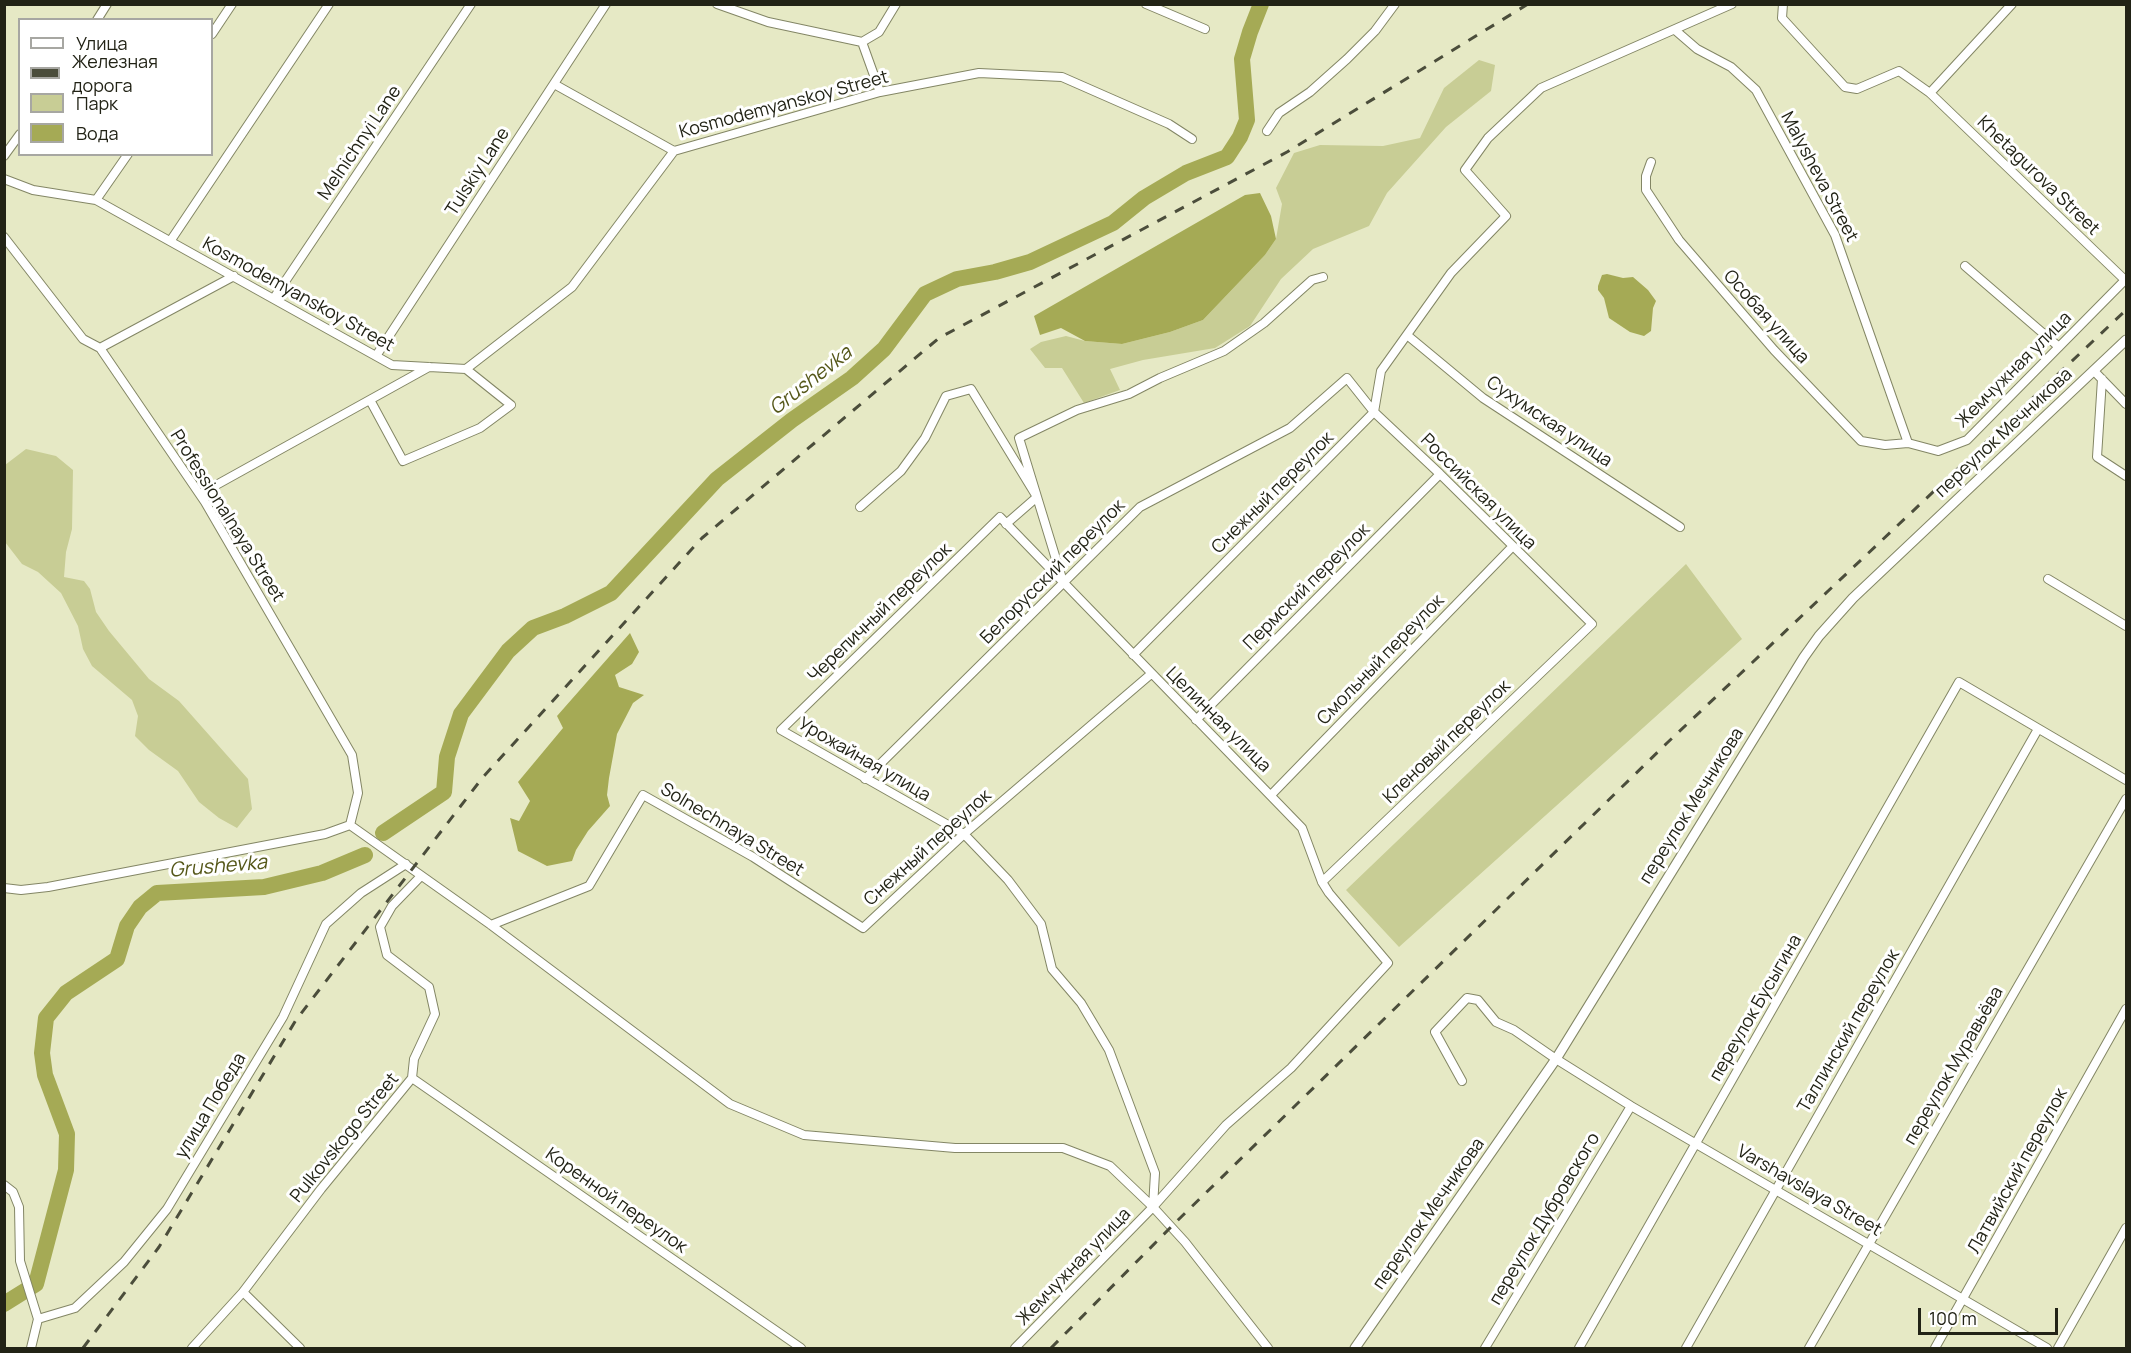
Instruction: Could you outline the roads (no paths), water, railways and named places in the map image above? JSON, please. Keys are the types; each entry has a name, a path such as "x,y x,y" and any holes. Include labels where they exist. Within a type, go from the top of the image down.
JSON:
{"street":[{"path":"98,18 107,4"},
{"path":"213,32 232,4"},
{"path":"171,240 329,4"},
{"name":"Melnichnyi Lane","path":"274,298 471,4"},
{"name":"Tulskiy Lane","path":"376,356 606,4"},
{"path":"717,4 768,22 862,42 879,32 896,4"},
{"path":"1146,4 1205,28"},
{"path":"1267,131 1280,113 1310,92 1347,59 1375,31 1395,4"},
{"path":"1374,412 1382,371 1451,273 1506,216 1465,170 1488,138 1541,88 1732,4"},
{"name":"Khetagurova Street","path":"1783,4 1782,18 1845,87 1857,89 1899,71 1930,93 2126,280"},
{"path":"1930,93 2012,4"},
{"name":"Malysheva Street","path":"1675,30 1697,49 1731,67 1756,90 1835,235 1908,443"},
{"path":"862,42 880,92"},
{"name":"Kosmodemyanskoy Street","path":"4,179 33,190 96,200 392,365 466,369 572,287 674,151 880,92 979,73 1062,77 1169,124 1192,139"},
{"path":"554,84 674,151"},
{"path":"4,156 18,137"},
{"path":"96,200 127,156"},
{"name":"Особая улица","path":"1652,162 1646,176 1646,190 1679,240 1774,350 1861,441 1885,445 1908,443"},
{"name":"Professionalnaya Street","path":"4,237 83,339 100,348 200,494 352,755 358,793 350,825"},
{"path":"1965,266 2059,347"},
{"path":"100,348 234,276"},
{"path":"1064,583 1019,438 1077,410 1129,394 1224,351 1264,323 1312,280 1323,277"},
{"name":"Жемчужная улица","path":"1908,443 1938,451 1967,440 2126,280"},
{"name":"Сухумская улица","path":"1407,335 1483,398 1680,527"},
{"name":"переулок Мечникова","path":"1355,1348 1556,1059 1819,636 1853,598 2127,340"},
{"path":"200,494 429,367"},
{"path":"370,400 403,461 480,428 512,405 466,369"},
{"path":"2094,371 2127,404"},
{"name":"Российская улица","path":"1347,378 1374,412 1592,624"},
{"name":"Белорусский переулок","path":"865,779 1140,507 1290,428 1347,378"},
{"path":"2102,380 2097,457 2127,476"},
{"path":"860,507 901,471 926,438 946,396 971,389 1037,497"},
{"name":"Снежный переулок","path":"1133,655 1374,412"},
{"name":"Пермский переулок","path":"1196,720 1440,474"},
{"path":"1006,524 1037,497"},
{"name":"Целинная улица","path":"1000,517 1302,828 1322,882 1388,963 1291,1068 1226,1125 1153,1207"},
{"name":"Черепичный переулок","path":"781,730 1000,517"},
{"name":"Смольный переулок","path":"1271,795 1512,547"},
{"path":"2048,579 2127,626"},
{"name":"Кленовый переулок","path":"1322,882 1592,624"},
{"name":"Снежный переулок","path":"863,928 964,834 1151,674"},
{"name":"переулок Бусыгина","path":"1579,1348 1959,682 2038,729"},
{"path":"2038,729 2127,780"},
{"name":"Таллинский переулок","path":"1686,1348 2038,729"},
{"name":"Урожайная улица","path":"781,730 964,834 1008,880 1041,924 1052,969 1081,1003 1109,1050 1155,1173 1153,1207"},
{"name":"Solnechnaya Street","path":"491,925 589,886 643,795 753,857 863,928"},
{"name":"переулок Муравьёва","path":"1809,1348 2127,799"},
{"path":"4,888 21,890 48,887 325,834 350,825 491,925 730,1104 804,1135 955,1148 1063,1148 1110,1166 1153,1207 1185,1242 1268,1348"},
{"name":"улица Победа","path":"38,1319 75,1308 124,1262 167,1209 283,1017 326,924 361,893 405,864"},
{"name":"Pulkovskogo Street","path":"192,1348 243,1292 321,1189 412,1078 414,1059 435,1014 429,987 387,954 380,927 392,906 421,876"},
{"name":"Varshavslaya Street","path":"1462,1081 1435,1032 1467,998 1478,1000 1496,1022 1514,1030 1631,1106 2047,1348"},
{"name":"Латвийский переулок","path":"1935,1348 2127,1009"},
{"name":"Коренной переулок","path":"412,1078 801,1348"},
{"name":"переулок Дубровского","path":"1485,1348 1631,1106"},
{"path":"4,1185 13,1192 18,1207 20,1261 38,1319 31,1348"},
{"name":"Жемчужная улица","path":"1015,1348 1153,1207"},
{"path":"2058,1348 2127,1228"},
{"path":"243,1292 300,1348"}],"water":[{"path":"1260,193 1271,216 1276,239 1265,255 1203,320 1170,332 1122,344 1085,341 1061,328 1040,335 1034,316 1245,195"},
{"path":"1602,275 1623,278 1633,277 1648,290 1656,301 1653,308 1651,331 1644,336 1630,332 1609,318 1604,298 1598,290"},
{"path":"630,633 639,652 632,664 615,675 619,687 644,695 633,703 617,734 607,795 610,806 588,831 572,861 547,866 518,851 510,818 519,821 530,801 518,782 563,728 557,716"}],"waterway":[{"name":"Grushevka","path":"383,833 444,792 447,757 461,714 508,651 533,628 565,616 611,593 717,479 792,420 852,378 884,349 925,294 957,279 995,272 1030,262 1113,223 1144,198 1186,173 1227,157 1240,137 1247,120 1242,59 1261,4"},
{"name":"Grushevka","path":"4,1304 36,1284 66,1170 67,1134 45,1075 42,1053 46,1018 66,993 117,959 127,926 140,907 157,893 264,887 322,873 365,855"}],"railway":[{"path":"83,1348 159,1247 296,1020 483,777 702,538 939,338 1287,152 1528,4"},
{"path":"1051,1348 1177,1221 1667,743 2126,310"}]}
